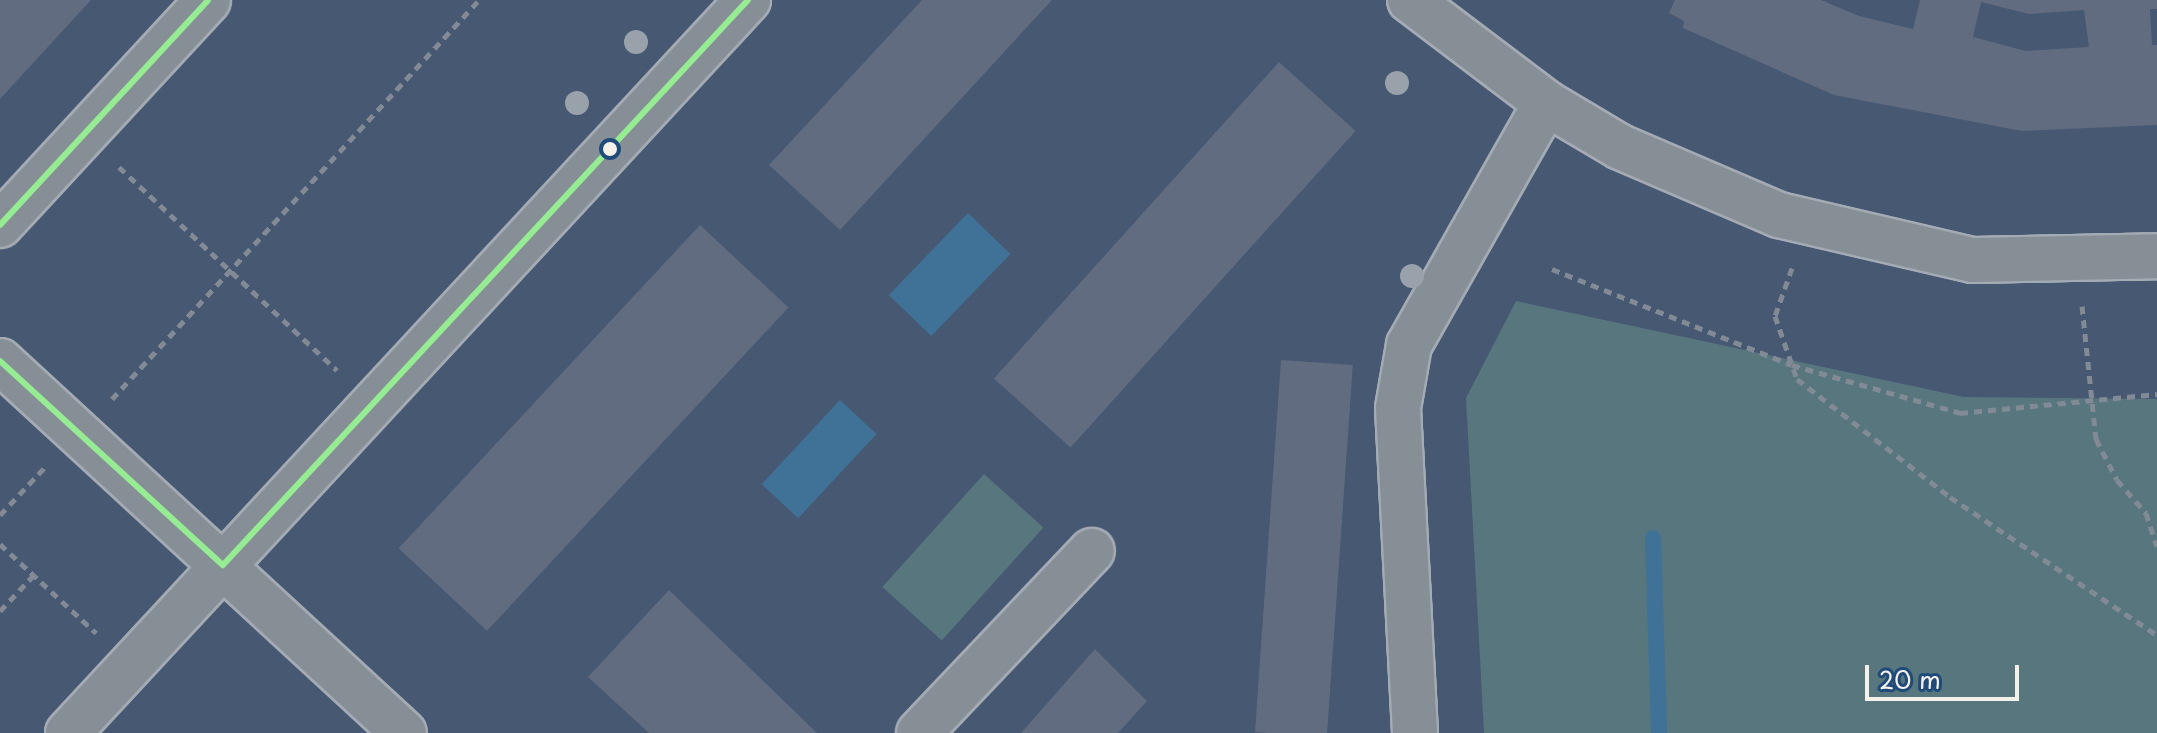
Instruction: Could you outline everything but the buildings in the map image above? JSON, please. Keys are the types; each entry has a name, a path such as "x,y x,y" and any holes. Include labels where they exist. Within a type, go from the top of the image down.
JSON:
{"street":[{"path":"0,225 208,0"},
{"path":"68,733 129,663 748,0"},
{"path":"1410,0 1546,103 1620,147 1779,215 1973,260 2157,256"},
{"path":"1415,733 1398,408 1409,345 1546,103"},
{"path":"0,361 404,733"},
{"path":"919,733 1092,551"}],"path":[{"path":"0,515 232,272 479,0"},
{"path":"83,134 373,404"},
{"path":"1809,222 1775,316 1797,379 1950,497 2157,635"},
{"path":"2076,258 2094,397 2096,439 2117,480 2146,513 2157,546"},
{"path":"1552,269 1792,365 1960,413 2094,397 2157,394"},
{"path":"0,544 129,663"},
{"path":"0,611 33,576"}],"green space":[{"path":"1516,301 1964,397 2157,399 2157,733 1484,733 1466,398"},
{"path":"984,474 1043,528 942,640 882,587"}],"water":[{"path":"968,213 1010,254 931,336 889,295"},
{"path":"840,400 877,434 798,518 762,484"}],"waterway":[{"path":"1653,538 1659,733"}],"transit line":[{"path":"0,225 208,0"},
{"path":"0,361 223,565 748,0"}]}
